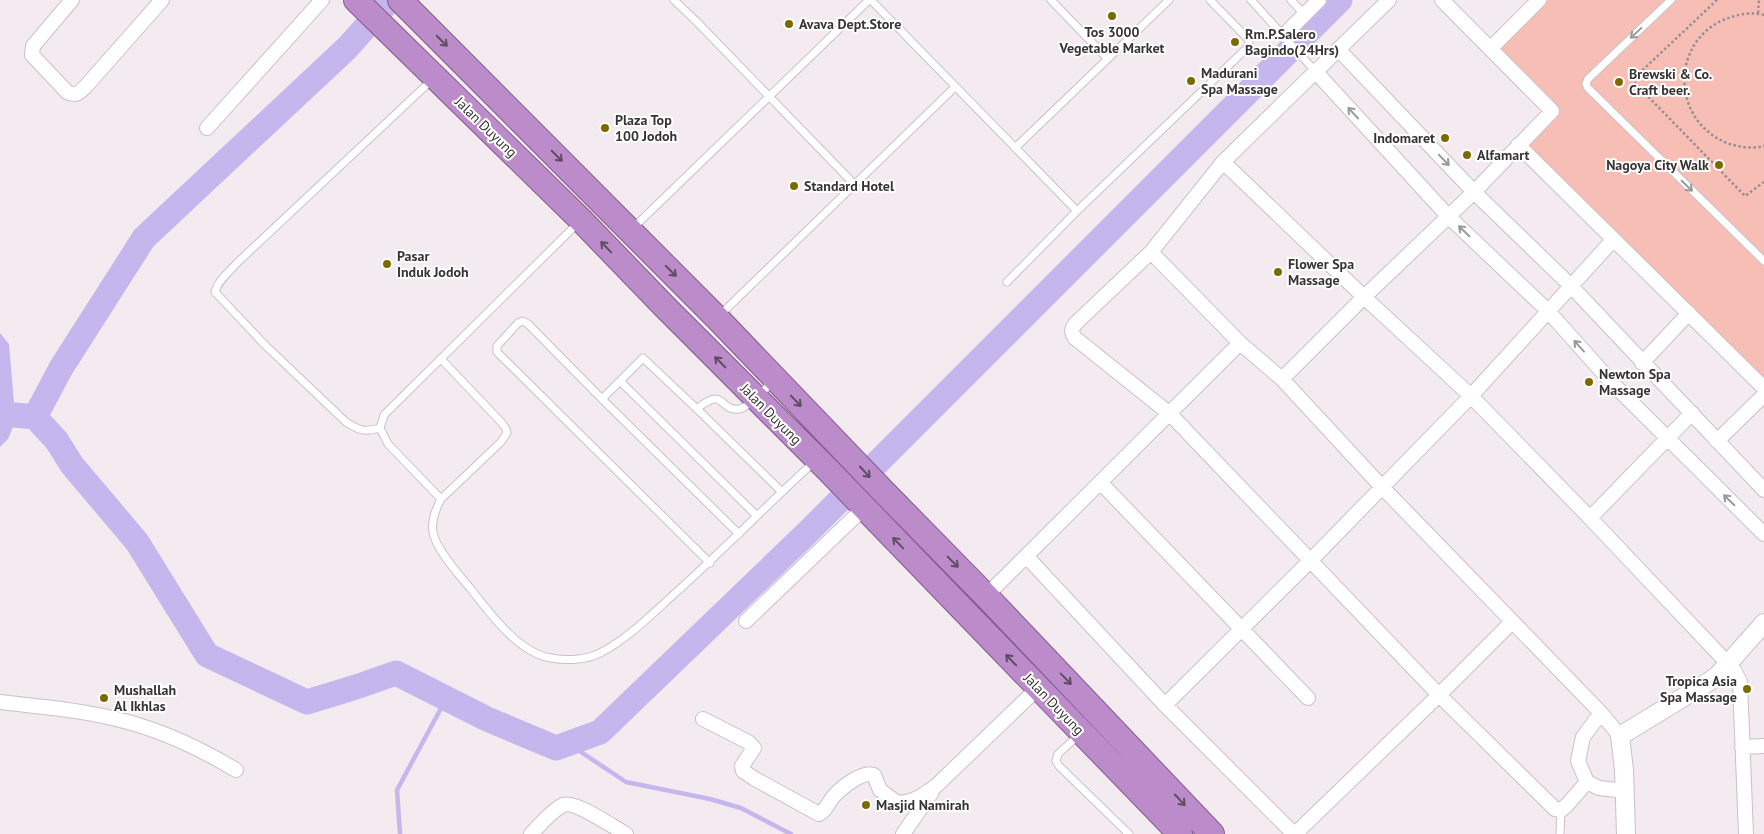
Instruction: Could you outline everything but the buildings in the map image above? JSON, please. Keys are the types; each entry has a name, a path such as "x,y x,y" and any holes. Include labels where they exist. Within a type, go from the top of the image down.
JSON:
{"highway":[{"name":"Jalan Duyung","path":"357,0 581,220 823,465 1180,834"},
{"name":"Jalan Duyung","path":"403,3 717,318 986,596 1212,834"},
{"path":"465,106 487,86"},
{"path":"1130,783 1148,766"}],"street":[{"path":"72,0 33,46 32,55 67,92 73,95 78,94 87,86 162,0"},
{"path":"207,128 322,0"},
{"path":"1287,38 1319,0"},
{"path":"1389,0 1338,49 1312,67 1223,162 1151,252 1076,323 1072,328 1072,333 1075,338 1170,414 1439,695 1551,806 1561,810 1567,806 1587,782"},
{"path":"1282,380 1364,297 1474,192 1552,111 1442,0"},
{"path":"1490,49 1539,0"},
{"path":"1338,49 1474,192 1570,285 1764,490"},
{"path":"1312,67 1448,216 1548,311 1614,385 1764,534"},
{"path":"1518,145 1764,388"},
{"path":"1223,162 1471,396 1590,518 1737,674 1740,682 1746,834"},
{"path":"1165,705 1311,560 1381,486 1471,396 1570,285 1613,240"},
{"path":"1151,252 1240,343 1282,380 1381,486 1600,712 1620,736 1625,791 1626,834"},
{"path":"1642,362 1689,313"},
{"path":"986,596 1240,343"},
{"path":"1717,441 1764,395"},
{"path":"1590,518 1692,413"},
{"path":"1100,482 1308,698"},
{"path":"746,621 862,505"},
{"path":"1026,557 1165,705 1295,834 1512,622"},
{"path":"1620,736 1710,681 1764,623"},
{"path":"903,834 937,785 1038,688"},
{"path":"0,702 124,720 169,736 210,754 236,770"},
{"path":"1600,712 1583,737 1578,760 1587,782 1599,788 1625,791"},
{"path":"703,719 748,742 754,748 742,766 744,772 816,813 822,813 832,797 856,778 867,774 874,775 880,790 891,800 900,803 910,802 937,785"},
{"path":"1742,747 1764,746"},
{"path":"531,834 556,809 564,804 570,804 578,806 626,834"}],"lane":[{"path":"674,0 855,184"},
{"path":"631,230 870,0 1076,211"},
{"path":"1051,0 1107,58"},
{"path":"1015,148 1169,0"},
{"path":"1007,282 1076,211 1249,46 1249,40 1210,0"},
{"path":"1251,0 1312,67"},
{"path":"1291,0 1305,15"},
{"path":"1671,0 1588,79 1586,84 1764,261"},
{"path":"380,428 367,431 358,430 346,422 264,344 215,292 220,282 239,261 435,78"},
{"path":"717,318 956,87"},
{"path":"441,499 388,444 380,428 384,415 581,220"},
{"path":"710,563 497,352 497,346 518,323 523,321 528,324 739,534"},
{"path":"602,399 644,358 782,492"},
{"path":"441,359 501,422 507,433 501,442 441,499 436,510 432,530 435,540 452,565 502,627 535,653 550,658 574,659 598,654 626,637 710,563 782,492 823,465"},
{"path":"697,409 713,398 738,410 746,406 775,379"},
{"path":"620,382 757,516"},
{"path":"1082,732 1058,754 1056,761 1129,834"},
{"path":"1560,834 1561,810"}],"path":[{"path":"1717,0 1632,80 1745,196 1764,182"},
{"path":"1758,13 1759,0"},
{"path":"1764,15 1758,13 1735,15 1714,25 1697,40 1687,61 1684,84 1689,106 1700,125 1716,139 1736,146 1758,148 1764,146"}],"shaded area":[{"path":"1548,0 1764,0 1764,400 1522,138 1546,110 1490,57"},
{"path":"0,333 9,344 15,415 8,439 0,447"}],"waterway":[{"path":"15,415 35,417 61,368 144,238 347,48 390,0"},
{"path":"35,417 57,441 72,465 137,542 207,655 307,702 396,673 487,719 556,748 600,732 809,531 1340,0"},
{"path":"400,834 397,790 446,699"},
{"path":"569,744 626,782 710,799 741,808 791,834"}],"place":[{"name":"Tos 3000 Vegetable Market","path":"1112,16"},
{"name":"Avava Dept.Store","path":"789,24"},
{"name":"Rm.P.Salero Bagindo(24Hrs)","path":"1235,42"},
{"name":"Madurani Spa Massage","path":"1191,81"},
{"name":"Brewski & Co. Craft beer.","path":"1619,82"},
{"name":"Plaza Top 100 Jodoh","path":"605,128"},
{"name":"Indomaret","path":"1445,138"},
{"name":"Alfamart","path":"1467,155"},
{"name":"Nagoya City Walk","path":"1719,165"},
{"name":"Standard Hotel","path":"794,186"},
{"name":"Pasar Induk Jodoh","path":"387,264"},
{"name":"Flower Spa Massage","path":"1278,272"},
{"name":"Newton Spa Massage","path":"1589,382"},
{"name":"Tropica Asia Spa Massage","path":"1747,689"},
{"name":"Mushallah Al Ikhlas","path":"104,698"},
{"name":"Masjid Namirah","path":"866,805"}]}
